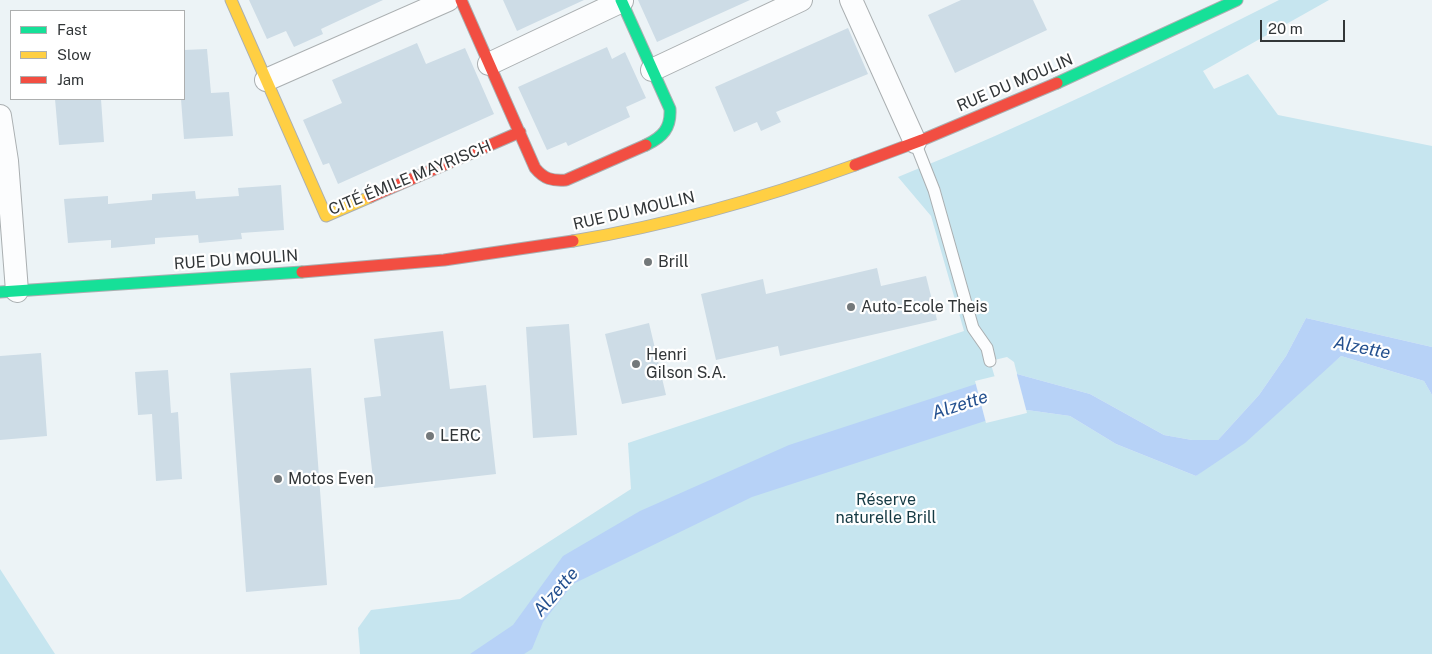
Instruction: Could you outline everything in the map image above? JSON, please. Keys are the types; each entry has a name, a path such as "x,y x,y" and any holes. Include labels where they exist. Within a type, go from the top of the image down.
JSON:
{"main road":[{"name":"CITÉ ÉMILE MAYRISCH","path":"231,0 326,216 520,132"},
{"path":"461,0 536,168 543,178 554,182 566,180 659,139 667,131 671,121 670,109 622,1"},
{"name":"RUE DU MOULIN","path":"9,291 273,275 438,261 528,249 659,224 750,199 854,166 1028,97 1237,0"}],"street":[{"path":"266,80 448,0"},
{"path":"652,70 801,0"},
{"path":"851,0 915,142"},
{"path":"489,64 622,1"},
{"path":"0,116 8,161 9,291"}],"lane":[{"path":"915,142 934,190 973,328 987,348 990,361"}],"green space":[{"name":"Réserve naturelle Brill","path":"1279,0 1329,0 1203,71 1214,89 1248,74 1278,115 1432,146 1432,347 1306,318 1286,356 1259,395 1218,440 1192,440 1164,435 1090,394 1017,374 1014,362 1007,357 990,361 1006,415 1027,410 1070,416 1116,444 1196,476 1341,356 1424,381 1432,395 1432,654 360,654 358,628 371,610 460,599 631,489 628,443 964,331 931,216 898,177 1090,93"},
{"path":"0,569 55,654 0,654"}],"water":[{"name":"Alzette","path":"1306,318 1432,347 1432,395 1424,381 1341,356 1245,443 1196,476 1116,444 1070,416 1027,410 985,421 752,497 573,584 543,622 532,649 524,654 470,654 513,625 563,556 640,511 789,445 976,384 1017,374 1090,394 1164,435 1192,440 1218,440 1259,395 1286,356"}],"pier":[{"path":"1016,371 1027,413 986,423 975,381"}],"building":[{"path":"249,0 383,0 321,29 323,34 294,47 286,31 267,39"},
{"path":"503,0 584,0 517,31"},
{"path":"638,0 750,0 657,42"},
{"path":"961,0 1033,0 1047,30 955,73 928,15"},
{"path":"848,28 868,74 776,112 781,122 761,131 757,122 734,132 715,87"},
{"path":"417,43 426,64 465,48 494,114 338,184 329,163 323,165 303,120 342,103 332,80"},
{"path":"607,47 612,59 625,52 646,98 626,107 630,117 568,146 566,142 547,150 518,87"},
{"path":"207,49 211,93 229,92 233,136 184,139 181,100 185,100 185,50"},
{"path":"55,100 101,100 104,142 59,145"},
{"path":"281,185 284,230 241,233 242,239 199,243 198,235 155,238 155,244 111,248 111,240 68,243 64,199 108,196 108,204 152,200 152,194 195,191 196,199 239,196 238,188"},
{"name":"Auto-Ecole Theis","path":"877,268 881,286 926,276 937,320 780,356 778,346 716,360 701,294 763,279 766,294"},
{"name":"Henri Gilson S.A.","path":"649,323 666,395 622,404 605,334"},
{"path":"569,324 577,435 533,438 526,327"},
{"name":"LERC","path":"443,331 450,389 486,385 496,474 374,488 364,398 381,396 374,339"},
{"path":"41,353 47,436 0,440 0,356"},
{"name":"Motos Even","path":"311,368 327,585 246,592 230,373"},
{"path":"168,370 171,413 178,412 182,479 156,481 152,414 138,415 135,372"}],"traffic: fast":[{"path":"621,0 670,109 669,122 665,131 657,139 646,145"},
{"path":"1057,83 1237,0"},
{"path":"0,292 302,272"}],"traffic: slow":[{"path":"231,0 326,216 370,197"},
{"path":"573,241 680,219 786,189 855,165"}],"traffic: jam":[{"path":"461,0 535,168 542,175 552,180 566,180 646,145"},
{"path":"855,165 922,140 1057,83"},
{"path":"370,197 520,132"},
{"path":"302,272 444,260 573,241"}],"place":[{"name":"Brill","path":"648,262"},
{"name":"Auto-Ecole Theis","path":"851,307"},
{"name":"Henri Gilson S.A.","path":"636,364"},
{"name":"LERC","path":"430,436"},
{"name":"Motos Even","path":"278,479"}]}
